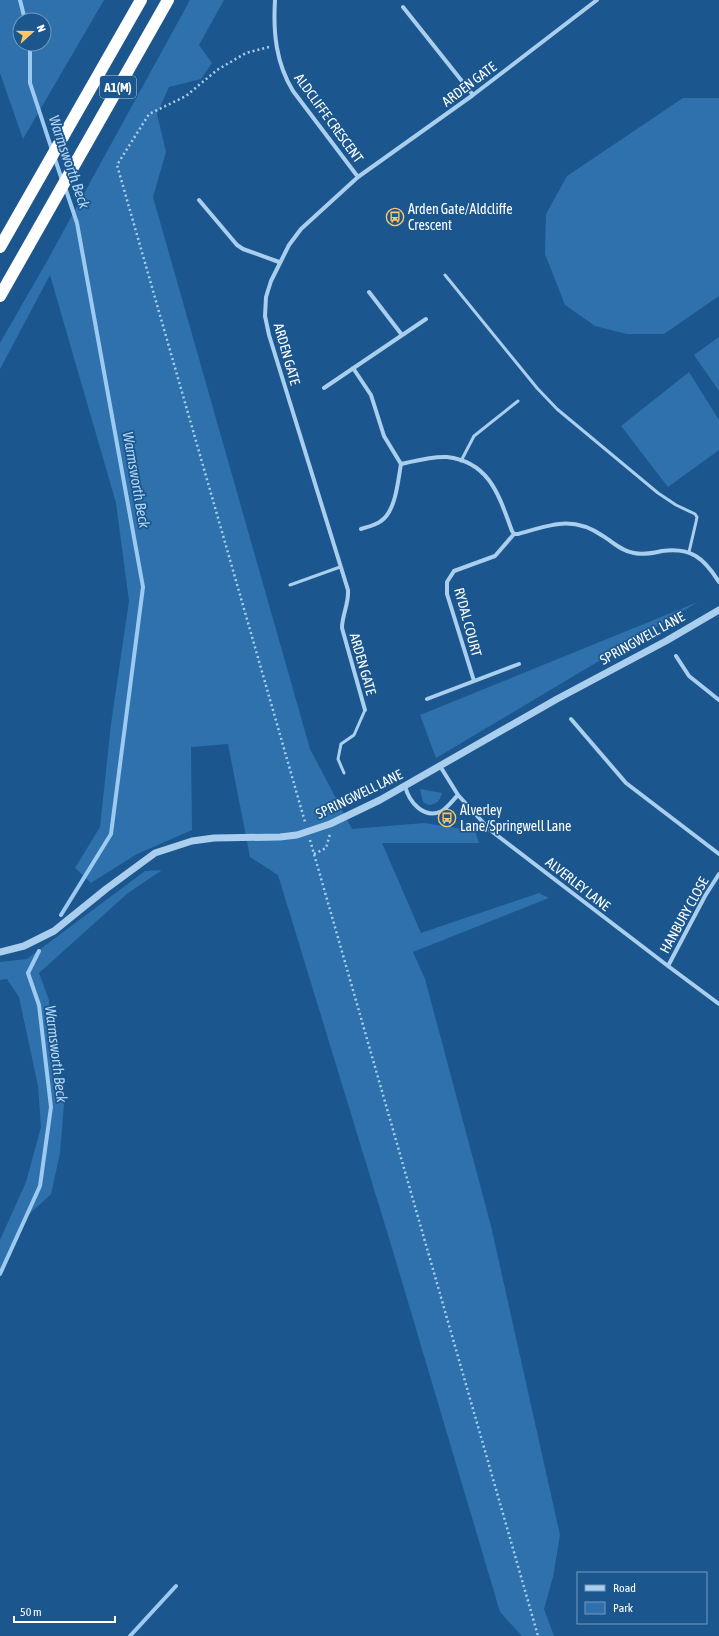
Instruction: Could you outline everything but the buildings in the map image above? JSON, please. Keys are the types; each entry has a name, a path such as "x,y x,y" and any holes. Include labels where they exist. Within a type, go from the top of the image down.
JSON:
{"highway":[{"name":"A1(M)","path":"0,247 141,0"},
{"name":"A1(M)","path":"0,296 168,0"}],"street":[{"name":"ALDCLIFFE CRESCENT","path":"275,0 274,23 276,45 280,62 287,80 358,177"},
{"name":"ARDEN GATE","path":"365,710 343,636 342,622 348,597 269,335 265,316 266,297 271,281 279,262 301,229 358,177 473,95 597,0"},
{"path":"403,7 473,95"},
{"path":"199,200 237,245 243,249 279,262"},
{"path":"369,292 402,335"},
{"path":"324,388 426,319"},
{"path":"353,368 371,395 384,436 401,464 391,510 380,522 361,529"},
{"path":"401,464 434,457 447,457 461,461 478,469 495,487 514,534 550,525 574,524 589,527 613,544 634,553 642,554 673,550 689,552 701,559 710,567 719,582"},
{"name":"RYDAL COURT","path":"474,681 447,594 447,582 454,571 495,556 514,534"},
{"name":"SPRINGWELL LANE","path":"0,952 24,946 54,931 106,889 155,853 192,841 214,838 280,837 297,835 330,824 380,800 557,699 666,641 719,610"},
{"path":"676,656 690,676 719,700"},
{"path":"427,699 519,664"},
{"path":"572,719 626,783 719,854"},
{"name":"ALVERLEY LANE","path":"440,766 458,795 490,830 719,1004"},
{"path":"404,786 408,797 415,806 428,813 444,810 458,795"},
{"name":"HANBURY CLOSE","path":"668,966 705,896 719,874"}],"lane":[{"path":"445,275 537,388 557,409 658,493 676,505 695,514 697,517 689,552"},
{"path":"461,461 474,436 518,401"},
{"path":"290,585 340,567"},
{"path":"344,773 338,759 341,744 354,735 365,710"}],"path":[{"path":"276,45 246,53 217,70 186,96 149,114 117,165 304,820"},
{"path":"314,854 326,848 330,840 330,824"},
{"path":"311,844 538,1636"}],"green space":[{"path":"0,0 104,0 23,139 0,73"},
{"path":"190,0 224,0 199,45 212,63 201,79 169,87 157,114 166,152 153,197 310,749 352,829 424,823 475,831 479,843 382,843 421,933 539,893 549,898 413,952 425,979 491,1226 560,1535 553,1577 544,1609 554,1636 522,1636 500,1612 392,1248 278,875 250,857 228,744 191,747 192,830 137,854 91,883 75,868 100,827 111,724 129,601 116,503 50,275 0,369 0,343 46,263"},
{"path":"683,98 719,98 719,296 664,334 627,334 595,326 565,305 545,254 546,214 567,176"},
{"path":"719,337 719,391 694,355"},
{"path":"689,372 719,420 719,450 668,487 621,426"},
{"path":"698,602 436,758 420,715"},
{"path":"420,789 442,793 438,802 429,805 423,802"},
{"path":"162,870 128,893 39,973 49,1000 51,1044 64,1104 60,1153 51,1194 24,1219 0,1276 0,1240 26,1182 41,1127 38,1086 19,997 7,979 0,980 0,962 27,959 145,871"}],"waterway":[{"name":"Warmsworth Beck","path":"20,0 23,12"},
{"name":"Warmsworth Beck","path":"30,52 30,83 52,150"},
{"name":"Warmsworth Beck","path":"54,156 62,180"},
{"name":"Warmsworth Beck","path":"61,915 111,834 143,587 77,223 65,187"},
{"name":"Warmsworth Beck","path":"0,1274 40,1186 51,1107 39,1005 28,973 39,951"},
{"path":"130,1636 176,1586"}],"place":[{"name":"Arden Gate/Aldcliffe Crescent","path":"395,217"},
{"name":"Alverley Lane/Springwell Lane","path":"447,818"}]}
